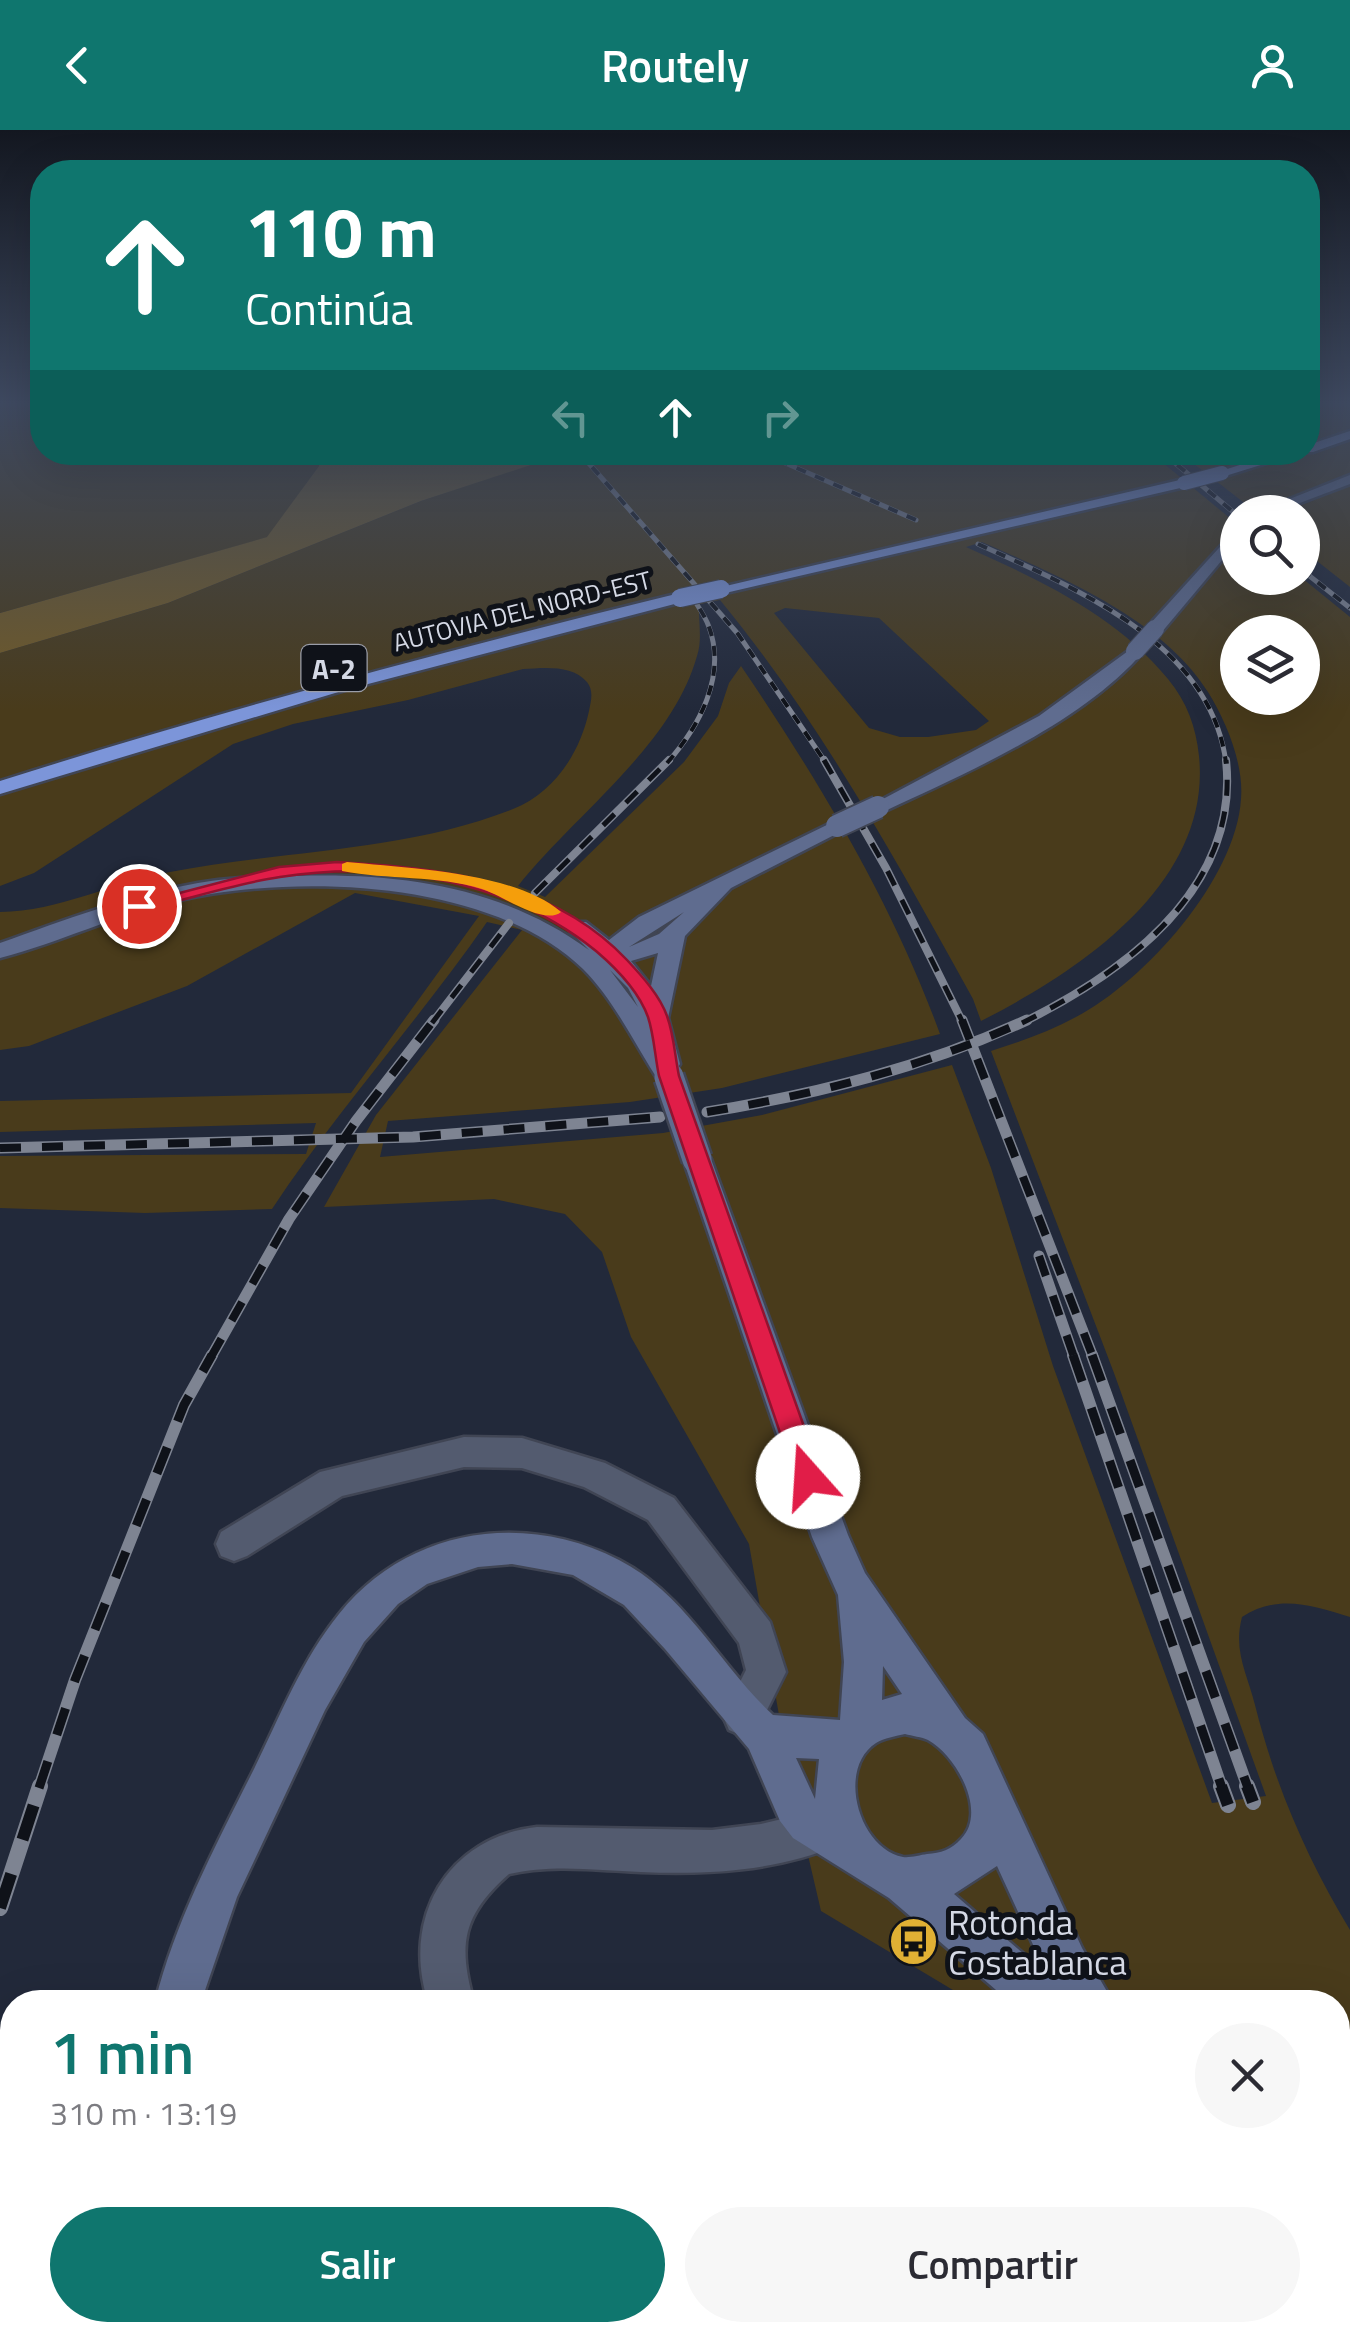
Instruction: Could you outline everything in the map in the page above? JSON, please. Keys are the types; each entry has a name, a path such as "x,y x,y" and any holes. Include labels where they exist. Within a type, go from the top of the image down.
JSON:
{"highway":[{"name":"AUTOVIA DEL NORD-EST","path":"0,788 155,737 675,590 708,575 1046,505"},
{"name":"AUTOVIA DEL NORD-EST","path":"207,703 383,654 675,590 721,588 1064,505"}],"main road":[{"path":"620,1000 614,947 646,922 1026,731 1093,687 1134,651 1220,552"},
{"path":"0,952 152,902 279,872 337,867 422,872 491,886 575,926 613,956 634,979 657,1015"},
{"path":"228,884 348,881 407,885 496,906 543,928 582,956 620,1000 669,1076"},
{"path":"450,894 493,898 530,912 602,954 613,956 642,950 674,936 720,888"},
{"path":"575,926 600,929 646,922"},
{"path":"182,1990 202,1920 316,1688 367,1611 411,1574 500,1546 528,1546 576,1556 638,1594 753,1725 806,1821 884,1869 932,1882 970,1864 990,1832 990,1785 976,1758 950,1731 852,1586 830,1537 669,1076 657,1015 674,936"},
{"path":"852,1586 864,1662 854,1735 838,1762 834,1788 848,1836 1030,1990"},
{"path":"753,1725 854,1735 874,1721 914,1716 950,1731"},
{"path":"992,1808 1066,1964 1082,1990"}],"street":[{"path":"234,1544 333,1483 464,1452 522,1454 593,1474 662,1509 756,1636 766,1672 753,1725"},
{"path":"446,1990 440,1949 450,1907 497,1856 532,1846 700,1852 765,1846 824,1830"}],"shaded area":[{"path":"0,505 291,505 268,537 0,613"},
{"path":"290,505 411,505 168,603 0,653 0,613 267,537"},
{"path":"411,505 1214,505 1220,510 1220,595 1320,593 1350,617 1350,1617 1295,1604 1268,1606 1242,1617 1239,1641 1263,1735 1283,1793 1306,1849 1350,1930 1350,1990 953,1990 821,1911 790,1778 749,1544 631,1337 602,1252 565,1214 494,1199 324,1207 376,1115 522,930 487,922 272,1209 145,1213 0,1208 0,1156 306,1154 316,1123 0,1132 0,1101 351,1093 479,916 355,893 187,986 29,1046 0,1050 0,912 44,907 170,872 429,834 513,809 541,793 563,770 585,727 591,689 573,672 557,668 523,669 408,700 293,724 233,744 34,873 0,886 0,653 168,603","holes":["982,542 1106,602 1164,642 1188,666 1220,714 1220,615 1320,615 1320,715 1220,715 1237,757 1241,799 1223,862 1205,894 1157,953 1103,1001 1056,1027 991,1051 1114,1373 1266,1796 1212,1803 1053,1366 991,1168 952,1065 762,1115 663,1133 380,1157 388,1121 630,1102 722,1088 940,1034 877,890 798,753 741,666 729,683 718,716 684,762 545,897 518,886 620,778 666,720 699,651 696,605 720,600 791,695 886,844 973,999 981,1021 1097,949 1162,882 1184,844 1197,802 1199,756 1193,725 1175,688 1125,636 1049,586 966,547","785,608 879,618 989,721 976,730 928,737 900,737 869,728 774,613"]},
{"path":"1320,505 1350,505 1350,587 1320,563"}],"railway":[{"path":"625,505 738,634 824,760"},
{"path":"882,505 916,520"},
{"path":"978,544 1095,601 1166,652 1194,684 1215,721 1226,763"},
{"path":"1320,584 1350,608"},
{"path":"667,763 699,717 715,664 709,627 690,593"},
{"path":"535,893 669,760"},
{"path":"824,760 886,868 963,1023"},
{"path":"1022,1023 1099,979 1168,921 1195,886 1215,848 1225,806 1226,763"},
{"path":"432,1023 509,923"},
{"path":"344,1139 434,1020"},
{"path":"962,1020 971,1044"},
{"path":"971,1044 1027,1020"},
{"path":"707,1112 870,1077 971,1044"},
{"path":"971,1044 1093,1357"},
{"path":"344,1139 660,1117"},
{"path":"0,1148 344,1139"},
{"path":"211,1357 289,1219 344,1139"},
{"path":"1039,1256 1074,1357"},
{"path":"39,1788 75,1680 184,1405 212,1355"},
{"path":"1073,1355 1222,1788"},
{"path":"1092,1355 1248,1788"},
{"path":"0,1908 40,1786"},
{"path":"1221,1786 1228,1805"},
{"path":"1247,1786 1253,1802"}],"slow traffic":[{"path":"347,867 456,878 491,886 552,912"}],"place":[{"name":"Rotonda Costablanca","path":"913,1942"}],"route":[{"path":"139,906 279,872 371,867 422,872 491,886 536,904 575,926 613,956 634,979 657,1015 669,1076 808,1477"}]}
